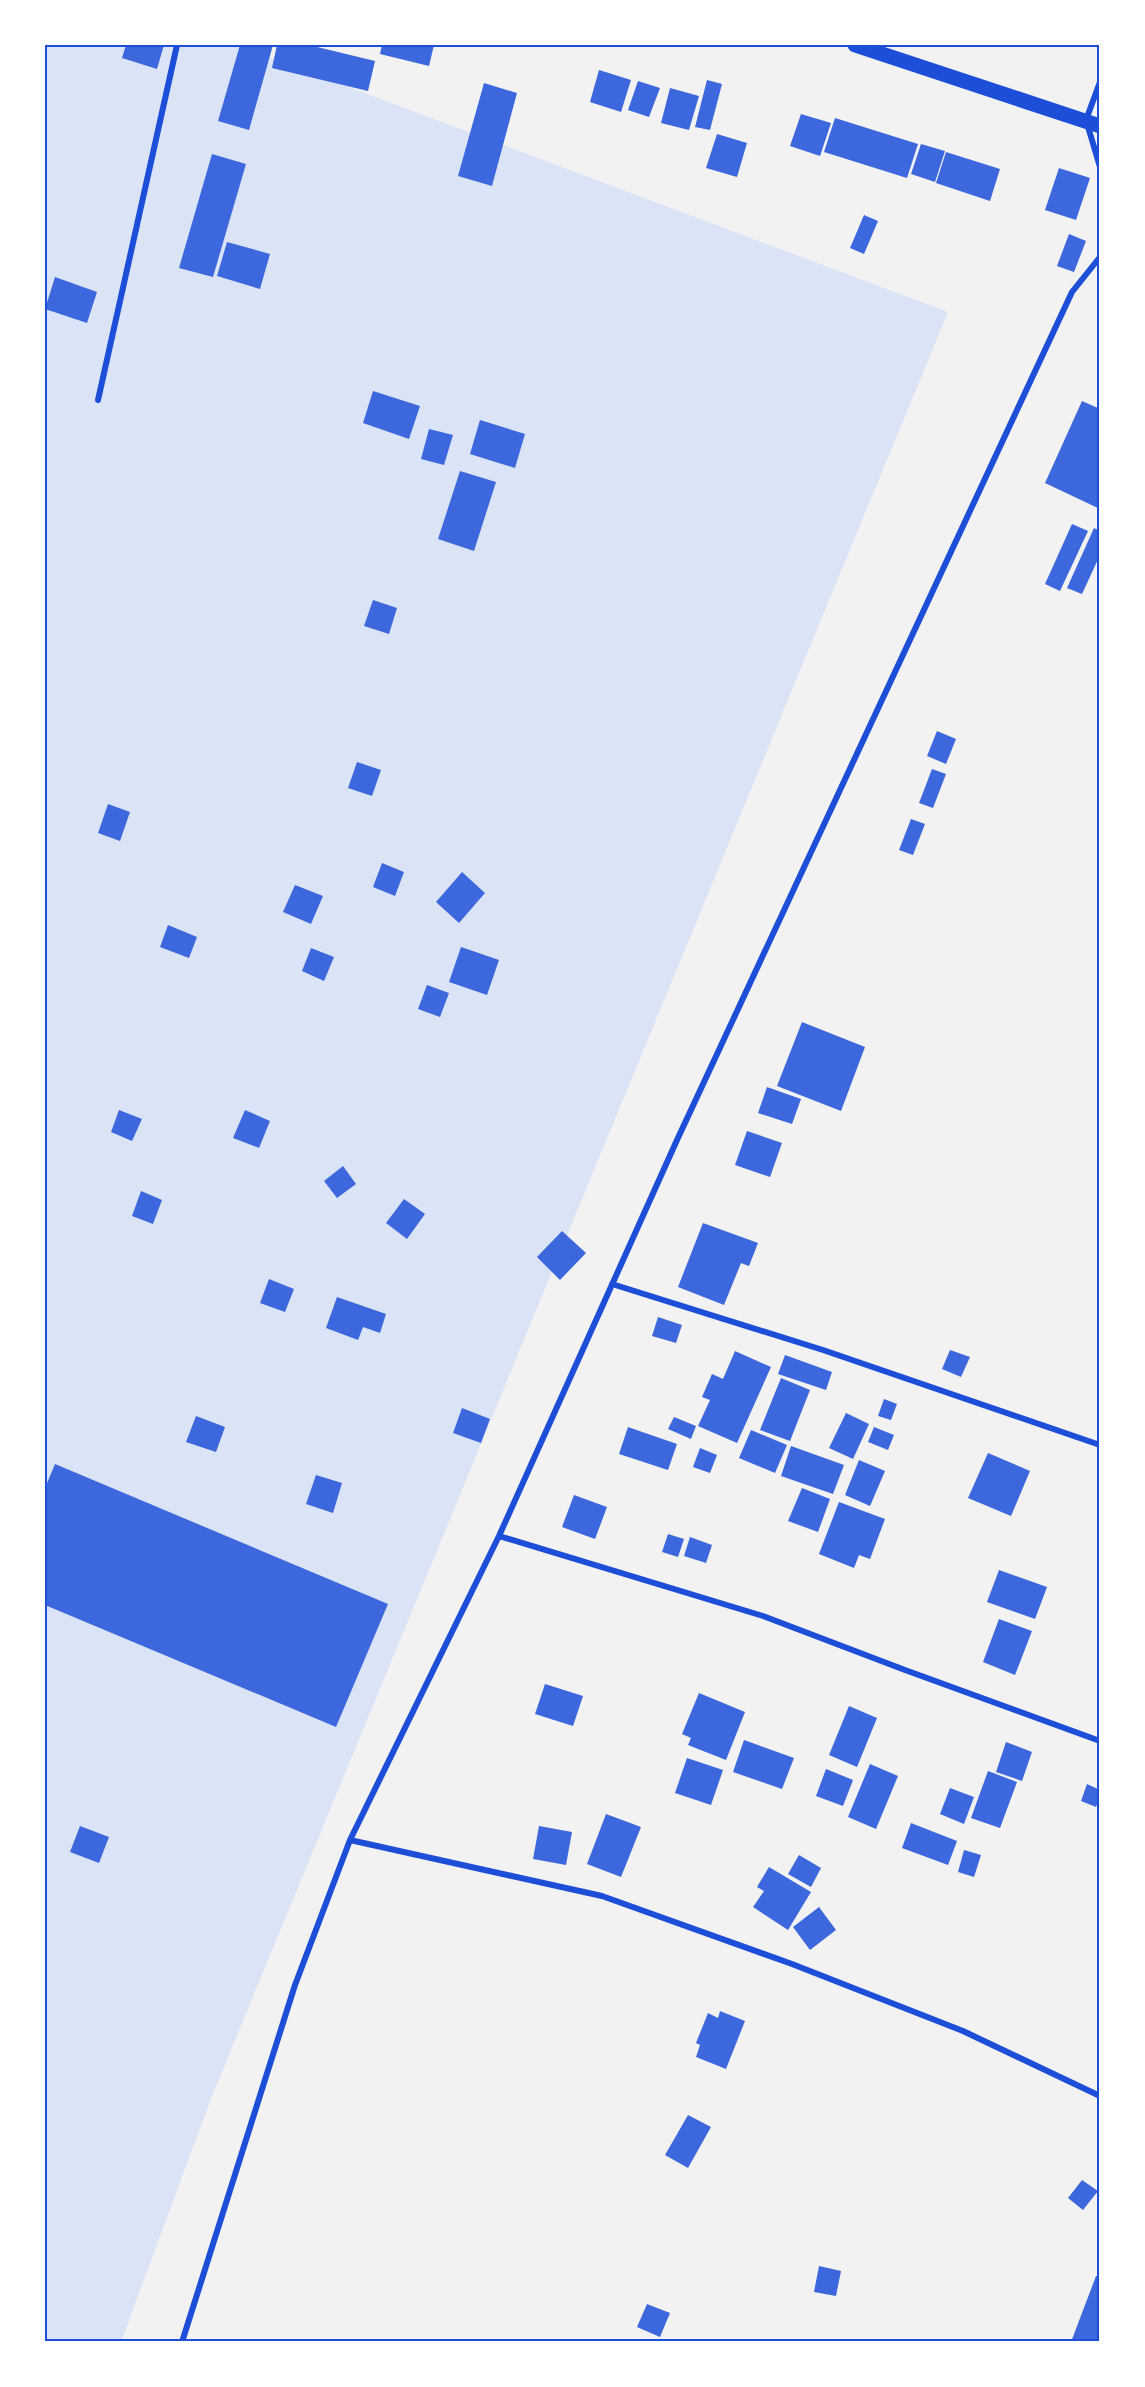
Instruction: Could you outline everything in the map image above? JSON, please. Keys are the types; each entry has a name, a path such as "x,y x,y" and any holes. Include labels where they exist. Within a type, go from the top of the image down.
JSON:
{"main road":[{"path":"855,45 1093,123"}],"street":[{"path":"98,400 177,45"},
{"path":"1100,82 1093,123 1100,167"},
{"path":"182,2342 295,1985 350,1840 499,1536 677,1140 1072,292 1100,257"},
{"path":"612,1284 823,1350 1100,1445"},
{"path":"499,1536 763,1616 1100,1740"},
{"path":"350,1840 602,1896 792,1964 963,2031 1100,2096"}],"shaded area":[{"path":"45,45 237,45 948,312 212,2096 121,2342 45,2342"}],"building":[{"path":"126,45 164,45 157,69 122,58"},
{"path":"240,45 273,45 249,130 218,121"},
{"path":"277,45 309,45 375,61 368,91 272,68"},
{"path":"382,45 434,45 429,66 380,54"},
{"path":"599,70 631,80 621,112 590,102"},
{"path":"707,80 722,84 710,130 695,127"},
{"path":"638,81 660,88 649,117 628,110"},
{"path":"484,83 517,93 492,186 458,176"},
{"path":"670,88 699,96 689,130 661,123"},
{"path":"801,114 831,123 820,156 790,146"},
{"path":"835,118 918,144 907,178 824,152"},
{"path":"717,134 747,143 737,177 706,168"},
{"path":"921,144 945,151 935,182 911,174"},
{"path":"946,152 1000,169 990,201 936,183"},
{"path":"212,154 246,164 213,277 179,268"},
{"path":"1059,168 1090,178 1076,220 1045,210"},
{"path":"864,215 878,221 864,254 850,248"},
{"path":"1069,234 1086,241 1074,272 1057,266"},
{"path":"227,242 270,254 260,289 217,276"},
{"path":"55,277 97,292 87,323 45,309"},
{"path":"373,391 420,406 409,439 363,423"},
{"path":"1082,401 1100,409 1100,509 1045,483"},
{"path":"480,420 525,434 515,468 470,454"},
{"path":"429,429 453,435 444,465 421,459"},
{"path":"460,471 496,482 474,551 438,539"},
{"path":"1072,524 1088,531 1060,591 1045,584"},
{"path":"1094,528 1100,531 1100,555 1082,594 1067,588"},
{"path":"373,600 397,608 389,634 364,626"},
{"path":"937,731 956,739 946,764 927,756"},
{"path":"357,762 381,770 372,796 348,788"},
{"path":"932,769 946,774 933,808 919,803"},
{"path":"108,804 130,812 120,841 98,833"},
{"path":"911,819 925,824 913,855 899,850"},
{"path":"382,863 404,872 395,896 373,887"},
{"path":"462,872 485,893 459,923 436,902"},
{"path":"295,885 323,896 311,924 283,912"},
{"path":"168,925 197,937 189,958 160,947"},
{"path":"461,947 499,960 487,995 449,982"},
{"path":"311,948 334,957 324,981 302,971"},
{"path":"427,985 449,993 440,1017 418,1009"},
{"path":"802,1022 865,1047 841,1111 777,1086"},
{"path":"767,1087 801,1099 792,1124 758,1113"},
{"path":"119,1110 142,1119 132,1141 111,1132"},
{"path":"245,1110 270,1121 259,1148 233,1138"},
{"path":"747,1131 782,1143 770,1177 735,1165"},
{"path":"343,1166 356,1184 337,1198 324,1181"},
{"path":"141,1191 162,1200 153,1224 132,1216"},
{"path":"404,1199 425,1214 407,1239 386,1223"},
{"path":"703,1223 758,1243 749,1266 741,1263 724,1305 678,1287"},
{"path":"562,1231 586,1253 560,1280 537,1257"},
{"path":"269,1279 294,1289 285,1312 260,1303"},
{"path":"337,1297 386,1314 380,1333 363,1327 358,1340 326,1328"},
{"path":"658,1317 682,1325 676,1343 652,1336"},
{"path":"950,1350 970,1357 961,1377 942,1369"},
{"path":"735,1351 771,1367 737,1443 698,1426 710,1400 702,1397 712,1374 723,1379"},
{"path":"785,1355 832,1372 826,1390 778,1374"},
{"path":"781,1378 810,1390 790,1441 760,1430"},
{"path":"884,1399 897,1404 891,1420 878,1416"},
{"path":"462,1408 490,1419 481,1443 453,1433"},
{"path":"846,1413 869,1424 853,1459 829,1448"},
{"path":"196,1416 225,1427 216,1452 186,1442"},
{"path":"674,1417 696,1426 691,1439 668,1429"},
{"path":"628,1427 677,1444 668,1470 619,1454"},
{"path":"874,1427 894,1435 888,1450 868,1442"},
{"path":"751,1430 787,1445 775,1473 739,1458"},
{"path":"791,1446 844,1465 833,1494 781,1476"},
{"path":"700,1448 717,1455 710,1473 693,1467"},
{"path":"988,1453 1030,1471 1011,1516 968,1498"},
{"path":"859,1460 885,1471 870,1506 845,1495"},
{"path":"55,1464 388,1604 336,1727 45,1605 45,1488"},
{"path":"316,1475 342,1483 333,1513 306,1504"},
{"path":"802,1488 830,1499 818,1532 788,1521"},
{"path":"574,1495 607,1507 595,1539 562,1527"},
{"path":"839,1502 885,1519 870,1559 859,1555 854,1568 819,1554"},
{"path":"668,1534 684,1539 678,1557 662,1552"},
{"path":"690,1537 712,1545 706,1563 684,1556"},
{"path":"999,1570 1047,1587 1035,1619 987,1602"},
{"path":"999,1619 1032,1631 1015,1675 983,1662"},
{"path":"545,1684 583,1696 573,1726 535,1714"},
{"path":"699,1693 745,1712 726,1760 688,1745 691,1738 682,1734"},
{"path":"849,1706 877,1718 857,1767 829,1755"},
{"path":"744,1740 794,1758 782,1789 733,1772"},
{"path":"1006,1742 1032,1752 1022,1781 996,1772"},
{"path":"687,1758 723,1770 711,1805 675,1793"},
{"path":"870,1764 898,1776 876,1829 848,1817"},
{"path":"826,1769 853,1780 843,1806 816,1796"},
{"path":"988,1771 1017,1782 1000,1828 971,1818"},
{"path":"1087,1784 1100,1790 1100,1798 1096,1807 1081,1801"},
{"path":"950,1788 974,1797 964,1824 940,1814"},
{"path":"606,1814 641,1827 621,1877 587,1864"},
{"path":"911,1823 957,1841 948,1865 902,1848"},
{"path":"80,1826 109,1837 99,1863 70,1852"},
{"path":"539,1826 572,1832 566,1865 533,1859"},
{"path":"964,1850 981,1855 974,1877 958,1872"},
{"path":"799,1855 821,1868 811,1887 788,1874"},
{"path":"769,1867 811,1892 788,1930 753,1907 764,1891 757,1887"},
{"path":"819,1907 836,1930 810,1950 793,1927"},
{"path":"720,2011 745,2021 726,2069 696,2057 700,2045 696,2043 708,2013 718,2018"},
{"path":"688,2115 711,2127 688,2168 665,2155"},
{"path":"1082,2180 1098,2191 1083,2210 1068,2198"},
{"path":"819,2266 841,2271 836,2296 814,2292"},
{"path":"1096,2276 1100,2277 1100,2342 1071,2342"},
{"path":"647,2304 670,2313 660,2337 637,2327"}]}
